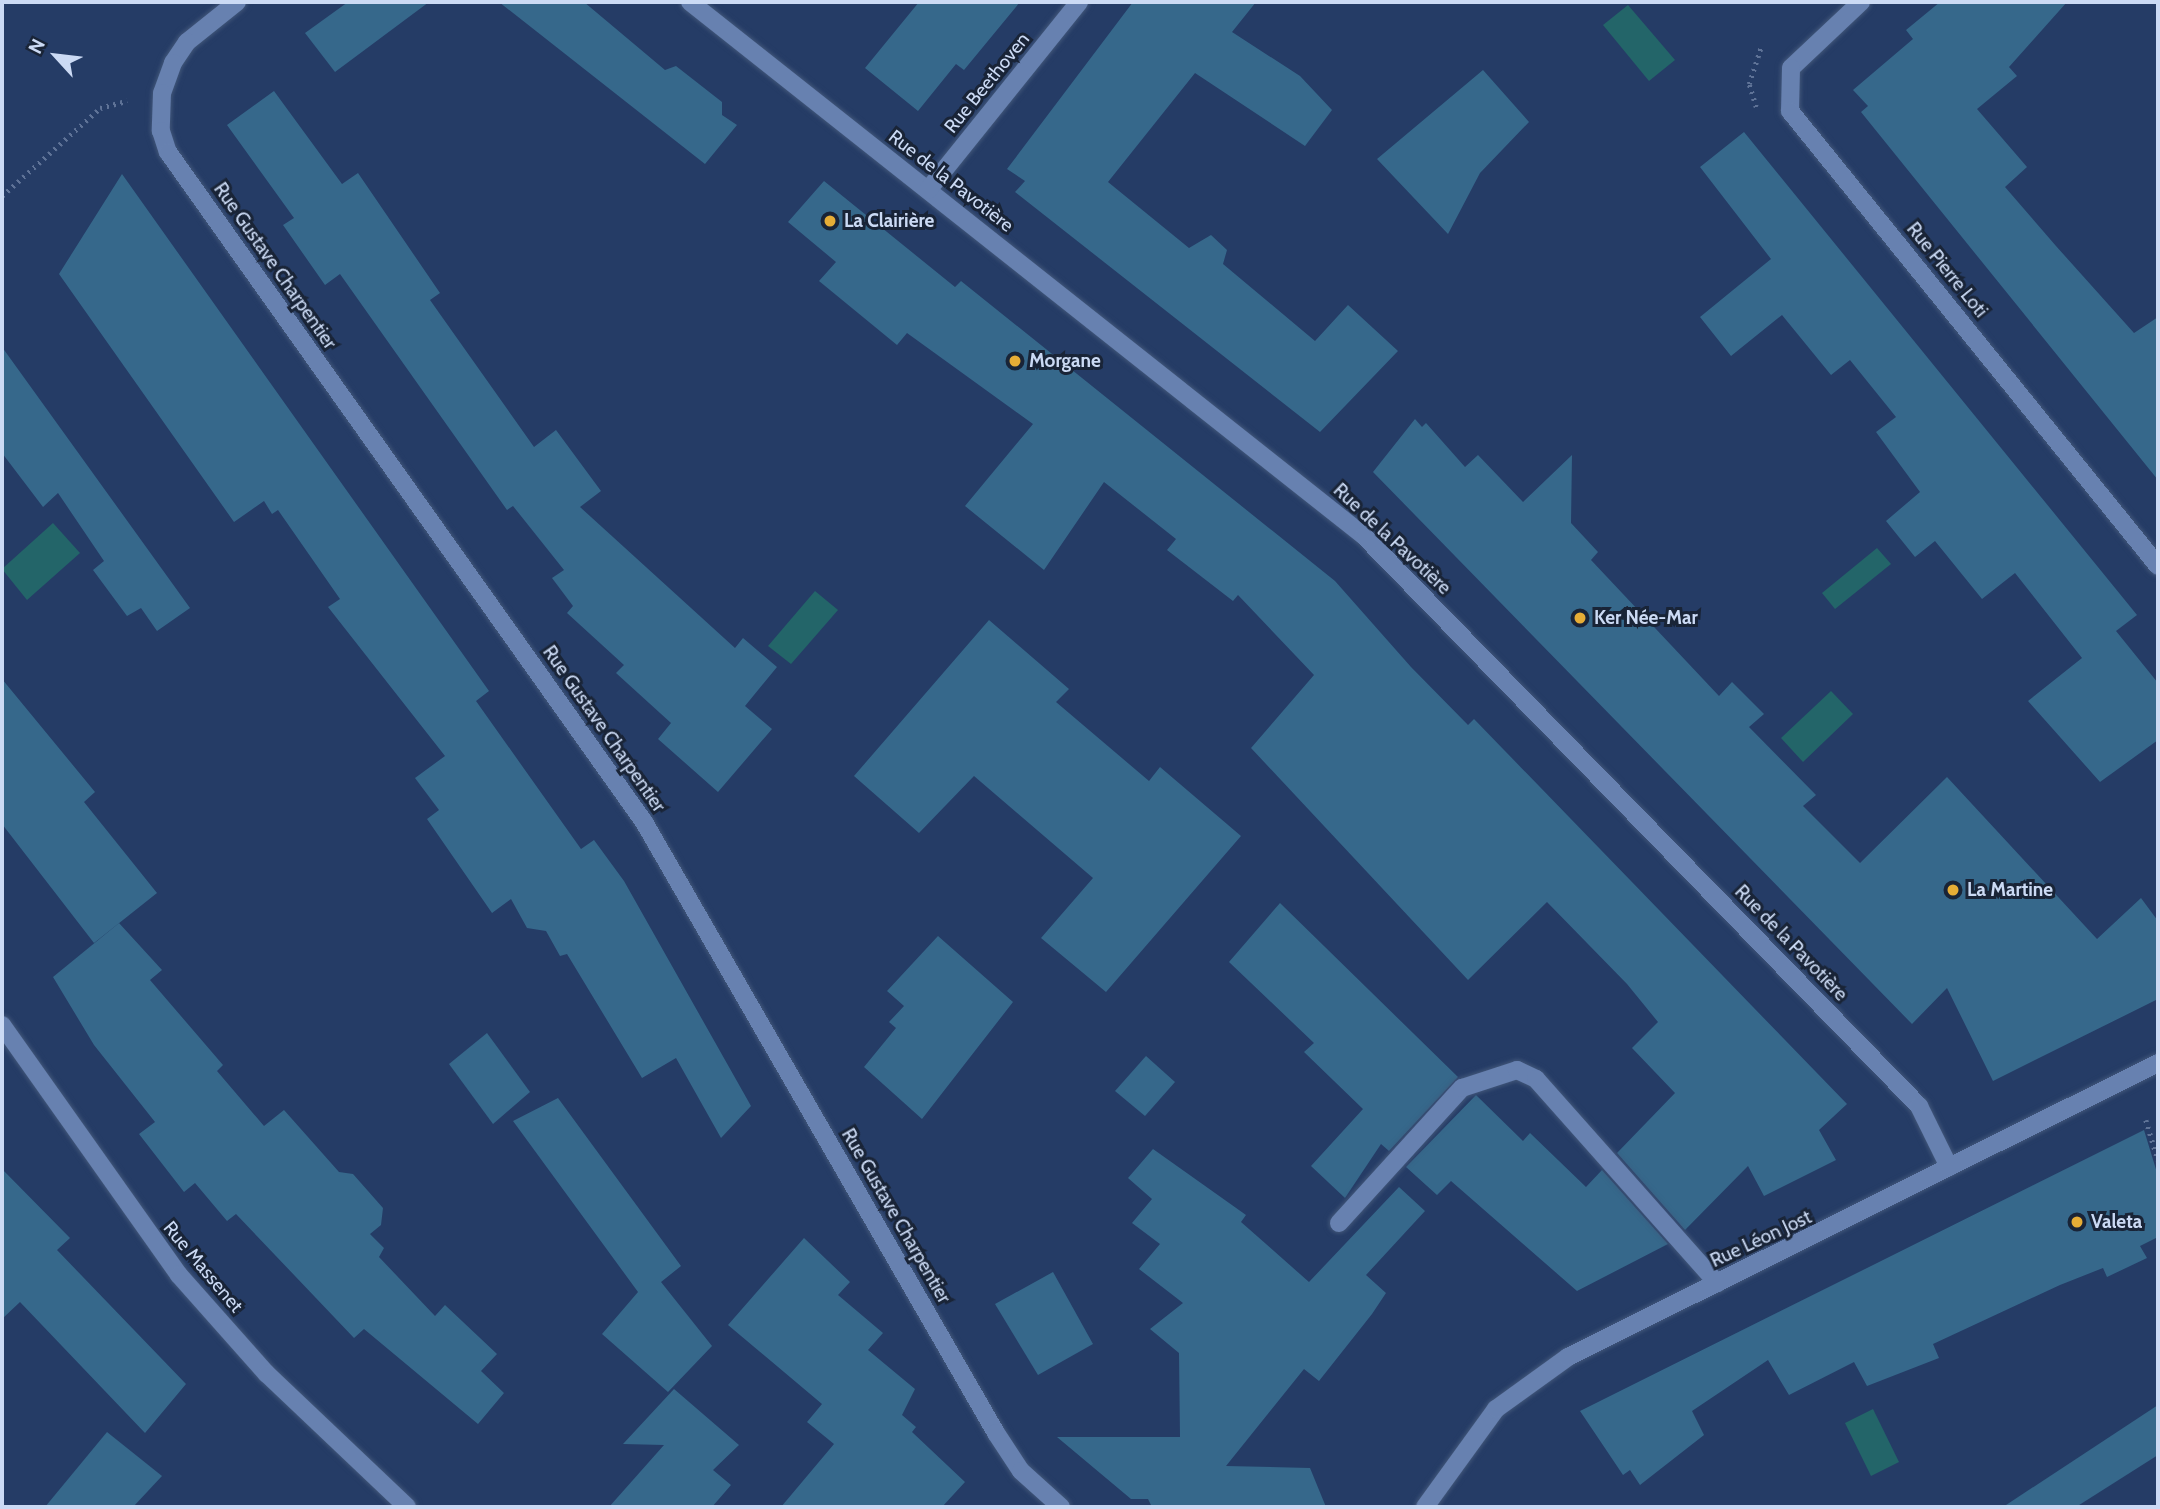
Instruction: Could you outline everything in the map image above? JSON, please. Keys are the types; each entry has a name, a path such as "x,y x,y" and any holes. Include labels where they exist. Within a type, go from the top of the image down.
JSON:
{"street":[{"name":"Rue Gustave Charpentier","path":"237,2 187,42 162,93 161,131 168,152 644,822 996,1433 1021,1471 1061,1507"},
{"name":"Rue de la Pavotière","path":"690,2 1364,536 1919,1106 1949,1167"},
{"name":"Rue Beethoven","path":"928,190 1079,2"},
{"name":"Rue Pierre Loti","path":"1861,2 1791,68 1790,111 2158,566"},
{"name":"Rue Massenet","path":"2,1025 179,1275 267,1374 407,1507"},
{"name":"Rue Léon Jost","path":"1425,1507 1496,1409 1530,1382 1717,1283 2158,1065"},
{"path":"1339,1223 1462,1088 1517,1070 1536,1079 1717,1283"}],"path":[{"path":"2,196 100,108 162,93"},
{"path":"2146,1120 2158,1160"}],"shaded area":[{"path":"1628,5 1675,60 1649,81 1603,25"},
{"path":"53,523 80,553 27,600 2,569"},
{"path":"1877,548 1891,564 1835,609 1822,593"},
{"path":"815,591 838,610 791,664 768,646"},
{"path":"1831,691 1853,714 1803,762 1781,738"},
{"path":"1873,1409 1899,1462 1871,1476 1845,1423"}],"building":[{"path":"348,2 429,2 335,72 305,33"},
{"path":"499,2 584,2 665,70 676,66 722,102 722,115 737,125 705,164"},
{"path":"919,2 1020,2 964,70 956,64 918,111 865,68"},
{"path":"1133,2 1256,2 1232,32 1300,76 1332,110 1305,146 1195,73 1108,182 1189,248 1211,235 1227,250 1223,264 1315,341 1348,305 1398,351 1320,432 1015,192 1025,181 1007,169"},
{"path":"1940,2 2067,2 2009,67 2017,76 1977,109 2027,167 2005,187 2056,246 2134,333 2158,317 2158,480 1861,112 1868,106 1853,90 1913,39 1906,30"},
{"path":"1483,70 1529,122 1480,173 1448,234 1377,159"},
{"path":"274,91 342,184 358,173 440,293 430,300 534,447 556,430 601,491 580,507 735,648 743,638 777,667 745,706 772,729 718,792 658,739 671,723 616,673 624,665 567,613 573,606 552,578 564,570 513,506 507,510 340,274 325,285 283,225 294,218 227,125"},
{"path":"1744,132 2137,615 2116,631 2158,683 2158,740 2100,782 2028,701 2082,658 2015,573 1982,599 1935,541 1915,557 1886,521 1920,492 1876,432 1896,417 1850,360 1831,375 1782,315 1731,356 1700,317 1771,259 1700,167"},
{"path":"122,174 489,691 476,701 581,849 594,840 624,881 751,1106 721,1138 676,1058 642,1078 567,954 560,956 546,931 527,928 511,899 492,913 427,819 439,810 415,778 445,756 328,607 340,599 278,510 272,514 264,501 234,522 59,274"},
{"path":"824,181 955,287 961,281 1335,581 1411,667 1468,725 1474,719 1847,1104 1819,1130 1836,1160 1764,1196 1748,1166 1685,1230 1617,1153 1675,1093 1632,1048 1658,1022 1627,984 1547,902 1468,980 1251,748 1314,675 1238,595 1233,601 1167,550 1176,539 1104,482 1044,570 965,506 1033,424 907,333 897,345 819,281 836,262 788,222"},
{"path":"2,347 190,608 157,631 141,608 127,616 93,570 104,561 58,493 43,507 2,453"},
{"path":"1415,419 1422,427 1426,423 1465,467 1478,455 1523,502 1572,455 1571,523 1598,552 1591,560 1719,696 1732,682 1764,714 1749,727 1816,795 1803,806 1860,863 1947,777 2097,939 2141,898 2158,921 2158,999 1993,1081 1947,988 1912,1024 1373,472"},
{"path":"989,620 1069,689 1056,702 1149,781 1160,767 1241,836 1106,992 1041,938 1093,878 974,776 919,833 854,776"},
{"path":"2,679 95,792 84,802 157,893 94,943 2,824"},
{"path":"1280,903 1458,1077 1389,1151 1381,1144 1345,1198 1311,1166 1363,1109 1304,1052 1314,1043 1229,962"},
{"path":"119,923 162,970 150,980 223,1065 217,1071 264,1126 284,1110 339,1172 353,1174 383,1208 381,1225 370,1234 384,1248 379,1257 435,1316 445,1305 497,1354 481,1371 504,1393 478,1424 364,1329 354,1338 236,1214 227,1221 195,1183 184,1192 139,1134 155,1122 94,1045 53,977"},
{"path":"938,936 1013,1002 922,1119 864,1067 896,1028 889,1022 904,1006 887,991"},
{"path":"487,1033 530,1092 493,1124 449,1064"},
{"path":"1146,1056 1175,1082 1145,1116 1115,1091"},
{"path":"1476,1095 1523,1141 1530,1133 1586,1187 1602,1170 1668,1244 1577,1291 1451,1181 1437,1195 1406,1167"},
{"path":"558,1098 681,1266 661,1282 712,1346 668,1392 602,1334 638,1292 513,1121"},
{"path":"2144,1130 2158,1176 2158,1237 2140,1246 2147,1258 2107,1277 2103,1268 2060,1285 1933,1344 1939,1358 1867,1386 1854,1362 1789,1395 1768,1360 1692,1411 1704,1435 1640,1485 1630,1470 1623,1475 1580,1411"},
{"path":"1153,1149 1246,1215 1241,1222 1309,1282 1399,1187 1425,1211 1366,1275 1386,1293 1372,1314 1319,1381 1304,1369 1226,1466 1310,1468 1326,1507 1152,1507 1148,1499 1131,1499 1057,1437 1180,1437 1179,1353 1150,1329 1183,1303 1139,1269 1160,1244 1132,1223 1152,1199 1128,1178"},
{"path":"2,1169 70,1238 57,1250 186,1384 145,1433 20,1302 2,1319"},
{"path":"804,1238 850,1282 838,1295 883,1333 868,1350 915,1389 902,1415 916,1427 912,1432 965,1482 942,1507 781,1507 834,1444 807,1422 822,1404 728,1325"},
{"path":"1053,1272 1093,1344 1038,1375 995,1304"},
{"path":"674,1389 739,1445 713,1470 731,1485 712,1507 609,1507 664,1445 623,1444"},
{"path":"2158,1405 2158,1455 2076,1507 2003,1507"},
{"path":"107,1432 162,1476 133,1507 45,1507"}],"place":[{"name":"La Clairière","path":"830,221"},
{"name":"Morgane","path":"1015,361"},
{"name":"Ker Née-Mar","path":"1580,618"},
{"name":"La Martine","path":"1953,890"},
{"name":"Valeta","path":"2077,1222"}]}
